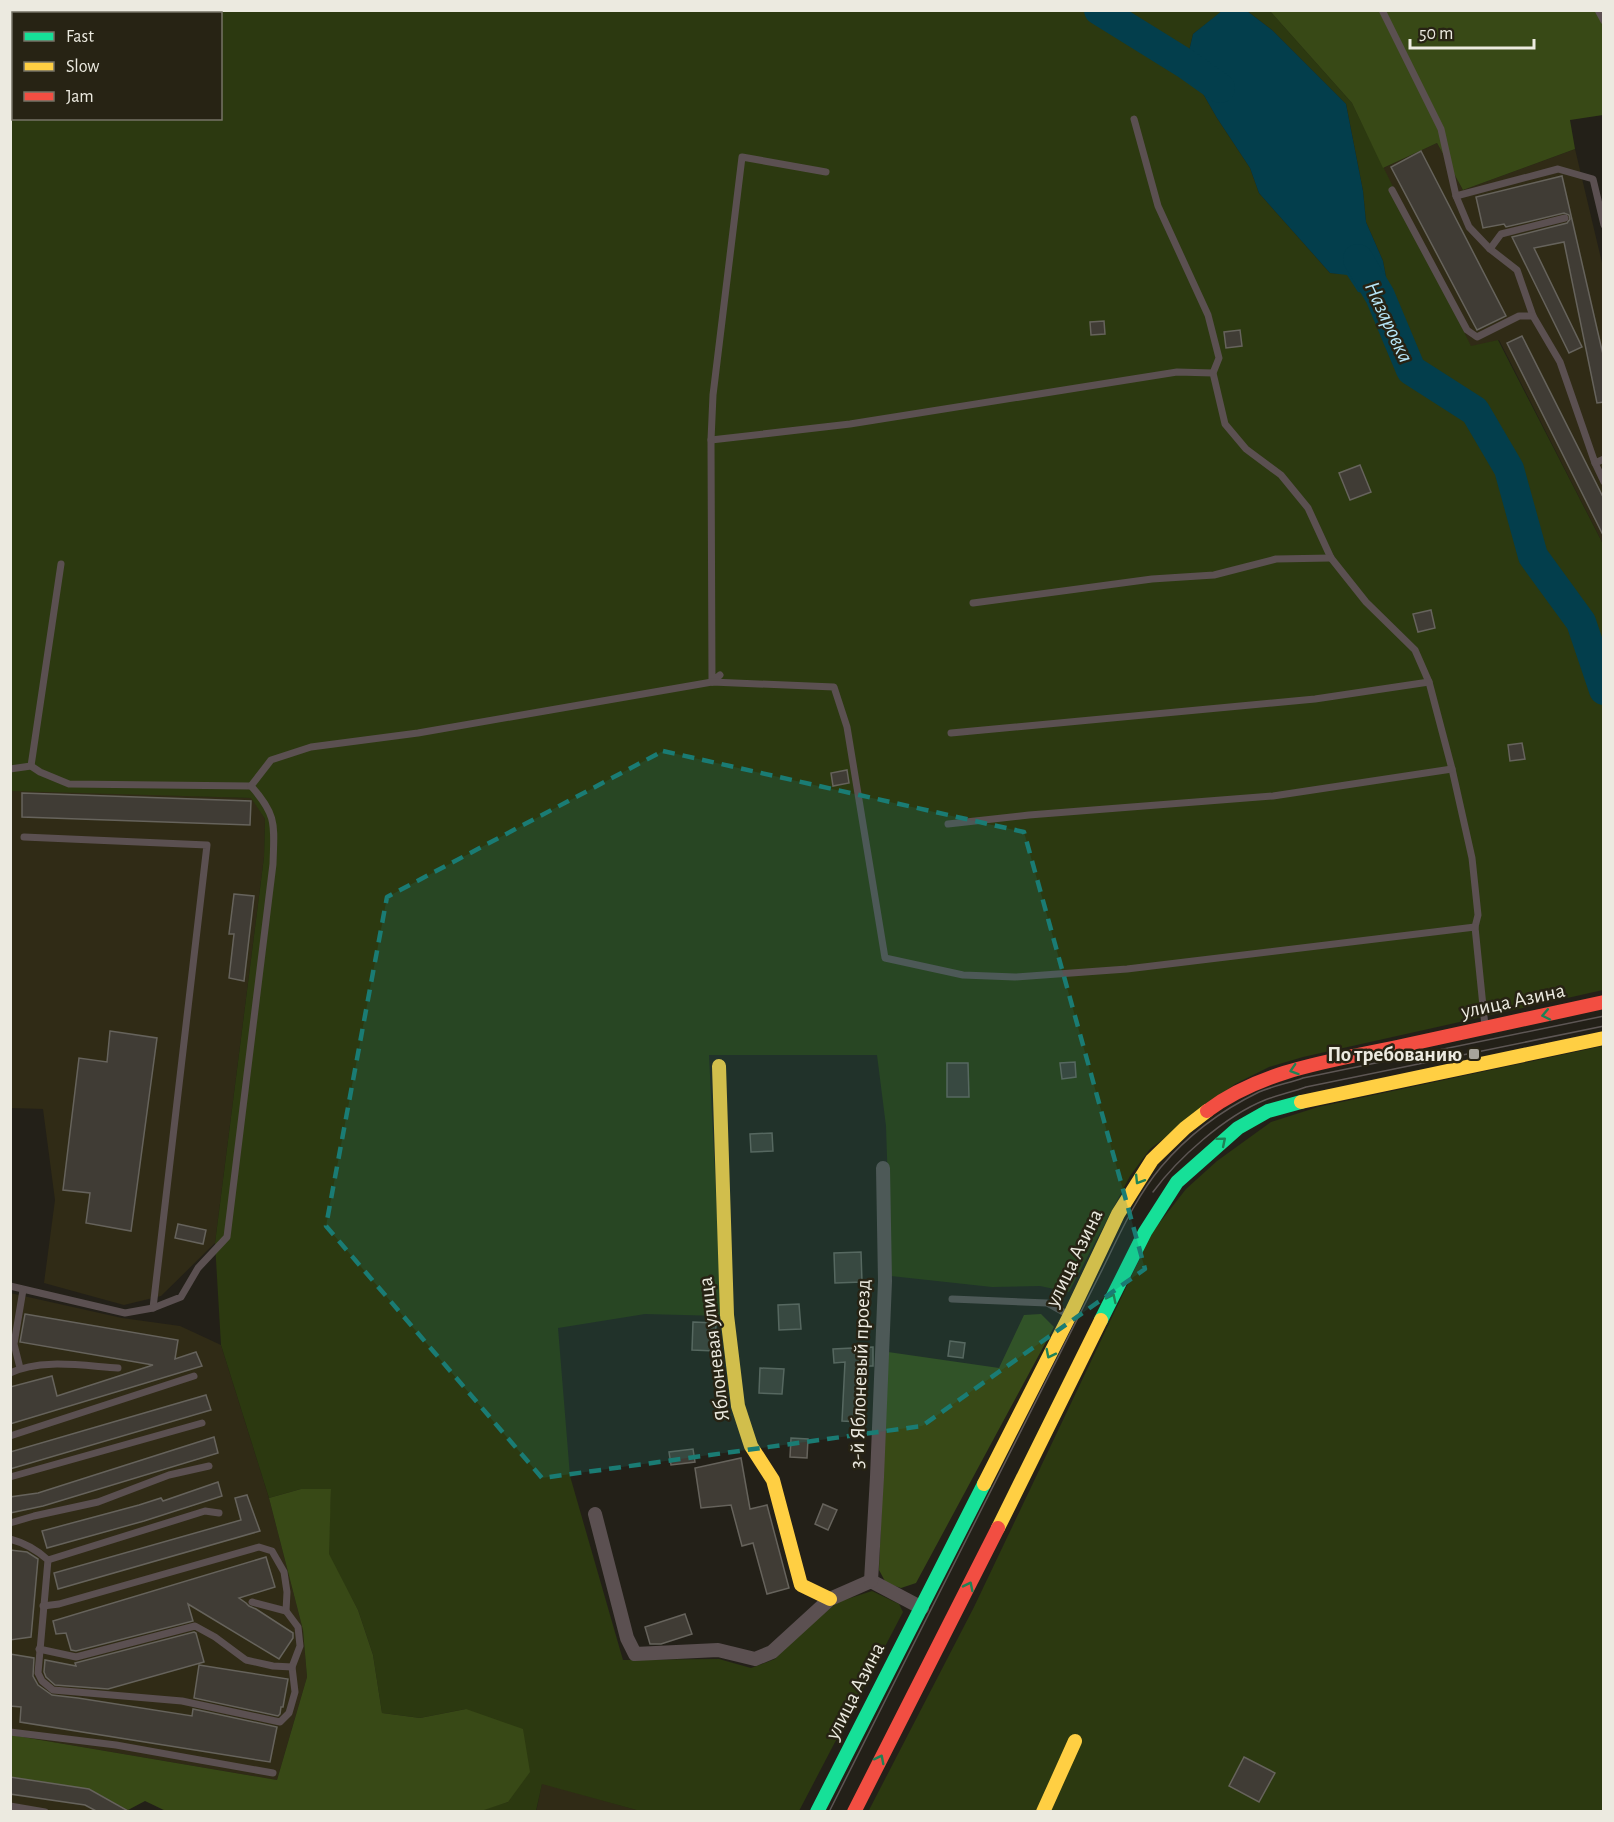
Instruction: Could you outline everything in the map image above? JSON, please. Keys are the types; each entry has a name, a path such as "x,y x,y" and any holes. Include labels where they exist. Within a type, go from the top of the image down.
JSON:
{"street":[{"name":"улица Азина","path":"817,1812 1070,1315 1118,1214 1152,1160 1185,1128 1221,1101 1255,1083 1304,1067 1604,1002"},
{"path":"854,1812 963,1599 1144,1232 1177,1182 1238,1128 1268,1112 1310,1099 1604,1038"},
{"name":"Яблоневая улица","path":"719,1066 727,1315 738,1406 751,1446 773,1480 801,1585 830,1599"},
{"name":"3-й Яблоневый проезд","path":"871,1581 885,1281 883,1168"},
{"path":"595,1514 627,1638 635,1654 718,1650 755,1659 772,1652 830,1599 871,1581 922,1608"},
{"path":"1043,1812 1075,1741"}],"lane":[{"path":"1382,10 1441,129 1456,196 1469,226 1490,249 1517,270 1533,316 1560,362 1595,463 1604,482"},
{"path":"1598,10 1604,21"},
{"path":"1134,119 1158,206 1208,315 1219,358 1212,374 1225,424 1246,449 1281,475 1308,508 1331,558 1366,602 1415,650 1429,682 1472,858 1478,915 1475,927 1485,1028"},
{"path":"712,682 711,440 713,395 742,157 826,172"},
{"path":"1456,196 1558,169 1593,178 1604,225"},
{"path":"1392,190 1467,330 1477,337 1519,316 1533,316"},
{"path":"1490,249 1502,234 1565,218"},
{"path":"711,440 850,424 1177,372 1212,374"},
{"path":"1595,463 1604,459"},
{"path":"974,603 1152,579 1214,575 1276,559 1331,558"},
{"path":"31,766 61,564"},
{"path":"712,682 720,675"},
{"path":"251,786 271,760 311,747 418,733 712,682 834,687 846,727 885,958 963,975 1015,977 1127,969 1475,927"},
{"path":"951,733 1315,699 1429,682"},
{"path":"10,770 31,766 69,784 251,786 262,799 274,821 273,864 228,1237 198,1268 182,1297 153,1308 125,1313 10,1286"},
{"path":"948,824 1029,815 1273,796 1452,769"},
{"path":"24,837 207,845 153,1308"},
{"path":"20,1368 14,1344 23,1290"},
{"path":"952,1299 1047,1303 1070,1315"},
{"path":"10,1373 20,1368 59,1364 118,1368"},
{"path":"10,1436 194,1376"},
{"path":"10,1477 202,1423"},
{"path":"10,1522 98,1502 169,1475 208,1466"},
{"path":"48,1560 205,1511 219,1513"},
{"path":"10,1539 31,1547 48,1560"},
{"path":"43,1606 59,1604 259,1546 272,1551 284,1572 287,1592 286,1611"},
{"path":"48,1560 38,1673 42,1681 53,1690 182,1701 280,1722 289,1713 295,1692 292,1667 300,1646 298,1627 286,1611 252,1602"},
{"path":"39,1649 76,1657 195,1626 215,1637 246,1660 273,1666 292,1667"},
{"path":"10,1732 116,1744 273,1773"},
{"path":"10,1806 45,1812"}],"highlighted area":[{"path":"663,751 1024,832 1145,1269 922,1426 542,1478 326,1226 387,897"}],"shaded area":[{"path":"1437,143 1463,190 1575,149 1603,267 1603,544 1499,340 1471,347 1383,168"},
{"path":"11,791 252,798 265,819 264,857 215,1243 161,1296 124,1305 44,1283 55,1200 43,1109 11,1108"},
{"path":"10,1293 122,1318 180,1326 221,1345 269,1498 303,1630 307,1677 277,1780 11,1735"},
{"path":"11,1777 89,1789 128,1810 11,1812"},
{"path":"542,1783 640,1811 536,1812"}],"green space":[{"path":"10,11 1223,11 1193,34 1186,64 1217,118 1250,168 1259,193 1330,273 1386,277 1383,261 1366,222 1363,191 1346,104 1272,30 1247,11 1270,11 1352,103 1471,346 1498,340 1603,544 1603,990 1303,1057 1269,1067 1235,1084 1150,1149 1130,1176 1069,1292 1040,1286 992,1287 891,1276 886,1126 877,1055 709,1055 722,1316 645,1314 558,1328 570,1476 623,1660 719,1659 751,1668 775,1659 801,1632 838,1602 872,1591 899,1604 903,1612 799,1811 640,1811 542,1784 536,1811 478,1811 508,1802 466,1709 420,1718 382,1713 373,1655 358,1610 328,1554 331,1490 301,1489 269,1498 221,1345 215,1243 264,857 265,819 251,798 11,791"},
{"path":"1270,11 1603,11 1603,115 1570,120 1575,149 1463,190 1437,143 1383,168 1352,103"},
{"path":"1603,1046 1603,1811 868,1812 974,1607 1153,1231 1186,1189 1217,1161 1271,1122 1318,1107"},
{"path":"1041,1314 1054,1327 916,1583 901,1588 886,1583 879,1570 888,1352 999,1368 1024,1315"},
{"path":"301,1489 331,1489 329,1554 358,1610 373,1655 382,1713 420,1718 466,1709 523,1729 530,1772 508,1802 478,1812 168,1812 145,1801 128,1810 89,1789 11,1777 11,1735 277,1780 307,1677 303,1630 269,1498"}],"water":[{"path":"1223,10 1247,11 1272,30 1346,104 1363,191 1366,222 1383,261 1386,277 1380,296 1358,292 1347,275 1330,273 1259,193 1250,168 1217,118 1186,64 1193,34"}],"building":[{"path":"1421,151 1506,316 1477,330 1391,167"},
{"path":"1562,176 1604,358 1604,402 1597,403 1564,242 1534,248 1582,347 1569,353 1512,237 1567,223 1570,219 1569,215 1564,213 1506,227 1504,224 1483,228 1476,197"},
{"path":"1104,321 1105,334 1091,335 1090,322"},
{"path":"1240,330 1242,346 1226,348 1224,332"},
{"path":"1522,336 1604,499 1604,537 1507,343"},
{"path":"1360,465 1371,492 1350,500 1339,473"},
{"path":"1431,610 1435,628 1418,632 1413,614"},
{"path":"1522,743 1525,759 1510,761 1508,745"},
{"path":"847,770 849,783 833,786 831,773"},
{"path":"22,793 251,801 250,825 22,817"},
{"path":"234,894 254,896 244,981 229,978 234,934 229,934"},
{"path":"110,1031 157,1038 131,1231 86,1223 90,1193 63,1190 79,1058 107,1062"},
{"path":"1075,1062 1076,1077 1062,1079 1060,1063"},
{"path":"947,1063 968,1063 969,1097 947,1097"},
{"path":"772,1133 773,1151 751,1152 750,1134"},
{"path":"178,1224 206,1230 203,1244 175,1238"},
{"path":"861,1252 862,1282 835,1283 834,1253"},
{"path":"799,1304 801,1329 779,1330 778,1305"},
{"path":"25,1314 178,1340 175,1359 196,1352 202,1366 10,1424 10,1387 52,1376 57,1396 153,1365 20,1342"},
{"path":"693,1322 716,1323 715,1351 692,1350"},
{"path":"950,1341 965,1343 963,1358 948,1356"},
{"path":"873,1347 873,1366 864,1366 861,1422 842,1421 845,1362 834,1363 833,1349"},
{"path":"760,1368 784,1369 782,1394 759,1393"},
{"path":"206,1395 211,1410 10,1469 10,1452"},
{"path":"214,1437 218,1453 43,1506 10,1513 10,1497 38,1493"},
{"path":"791,1438 808,1439 807,1458 790,1457"},
{"path":"693,1449 695,1462 671,1465 669,1452"},
{"path":"741,1458 750,1509 767,1505 789,1588 767,1594 753,1543 742,1546 731,1505 701,1508 695,1468"},
{"path":"218,1482 222,1496 47,1548 42,1531 161,1498 163,1501"},
{"path":"247,1495 260,1531 58,1589 54,1573 241,1520 235,1498"},
{"path":"823,1504 837,1510 828,1530 815,1524"},
{"path":"10,1550 27,1552 38,1559 31,1637 10,1640"},
{"path":"266,1557 275,1587 239,1598 293,1633 293,1638 279,1659 188,1604 193,1621 76,1651 71,1650 66,1633 56,1634 53,1621"},
{"path":"685,1614 692,1634 661,1644 650,1644 645,1627"},
{"path":"194,1632 204,1662 108,1689 55,1685 44,1672 45,1660 76,1666 75,1663"},
{"path":"10,1654 34,1658 33,1676 38,1685 52,1695 192,1716 193,1709 277,1727 270,1762 20,1722 21,1707 10,1706"},
{"path":"199,1665 288,1679 280,1714 278,1716 194,1698"},
{"path":"1244,1757 1275,1773 1259,1802 1229,1786"},
{"path":"10,1777 89,1789 130,1812 98,1812 85,1805 10,1794"}],"waterway":[{"name":"Назаровка","path":"1099,10 1220,88"},
{"name":"Назаровка","path":"1358,259 1380,296 1411,370 1475,411 1509,469 1533,556 1581,622 1604,690"}],"tram line":[{"path":"829,1812 1128,1219 1143,1192 1171,1155 1219,1115 1245,1099 1270,1088 1303,1078 1604,1016"},
{"path":"1153,1192 1175,1166 1203,1139 1234,1116 1265,1100 1306,1087 1604,1026"}],"traffic: fast":[{"path":"1101,1320 1145,1232 1177,1182 1238,1128 1268,1111 1301,1102"},
{"path":"817,1812 984,1484"}],"traffic: slow":[{"path":"1301,1102 1604,1038"},
{"path":"719,1066 727,1315 738,1406 751,1446 773,1480 801,1585 830,1599"},
{"path":"984,1484 1070,1315 1118,1214 1152,1160 1185,1128 1207,1111"},
{"path":"998,1528 1101,1320"},
{"path":"1043,1812 1075,1741"}],"traffic: jam":[{"path":"1207,1111 1229,1096 1253,1085 1302,1068 1604,1002"},
{"path":"854,1812 998,1528"}],"place":[{"name":"По требованию","path":"1474,1054"}]}
